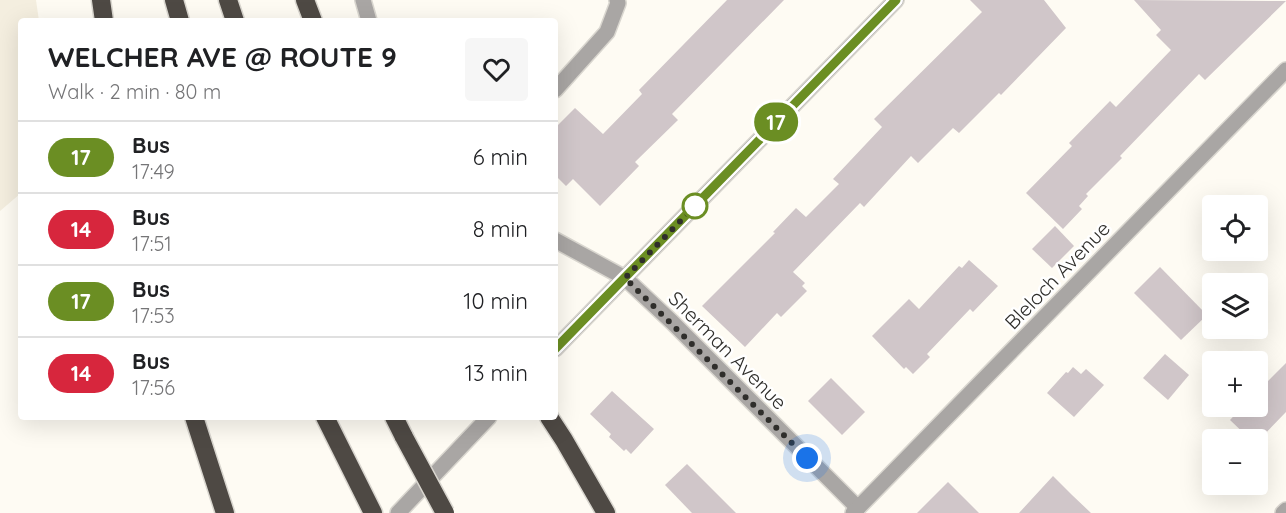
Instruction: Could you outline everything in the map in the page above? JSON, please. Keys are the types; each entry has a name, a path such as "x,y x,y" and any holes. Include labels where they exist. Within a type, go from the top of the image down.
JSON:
{"highway":[{"path":"101,0 104,18"},
{"path":"174,0 179,18"},
{"path":"228,0 234,18"},
{"path":"305,0 312,18"},
{"path":"195,420 225,513"},
{"path":"326,420 373,513"},
{"path":"396,420 445,513"},
{"path":"551,420 606,513"}],"street":[{"path":"363,0 368,18"},
{"path":"558,87 607,32 618,3 617,0"},
{"path":"558,346 896,0"},
{"name":"Bleloch Avenue","path":"856,511 1286,70"},
{"name":"Sherman Avenue","path":"558,242 625,278 672,322 856,511"},
{"path":"398,513 486,420"}],"shaded area":[{"path":"0,0 36,0 39,18 18,18 18,196 0,211"}],"building":[{"path":"727,0 784,0 672,114 678,120 635,162 639,166 600,206 573,179 566,186 558,178 558,125 575,108 603,134 642,94 639,90"},
{"path":"970,0 1044,0 1066,28 1001,95 999,93 959,133 953,128 918,163 911,156 864,207 860,203 793,272 805,283 802,286 807,291 781,317 777,313 745,347 702,306 775,233 773,232 796,208 806,217 839,184 833,179 882,127 874,119 982,12"},
{"path":"1134,0 1286,1 1205,80 1199,74 1086,194 1088,196 1079,206 1082,209 1063,229 1026,193 1072,146 1069,143 1110,101 1116,107 1171,50 1156,35 1161,30"},
{"path":"1055,226 1074,246 1052,268 1032,249"},
{"path":"969,260 998,286 973,312 970,309 927,354 930,357 913,374 906,367 904,369 872,336 909,299 919,309 959,266 962,268"},
{"path":"1160,267 1202,310 1202,320 1181,340 1134,293"},
{"path":"1165,354 1189,375 1168,400 1143,378"},
{"path":"1286,363 1286,412 1268,431 1239,429 1230,420 1233,417 1268,417 1268,381"},
{"path":"1073,367 1081,374 1086,369 1104,385 1074,417 1047,393"},
{"path":"831,378 865,412 842,435 808,401"},
{"path":"612,391 654,429 631,454 626,449 624,451 609,437 611,434 590,414"},
{"path":"687,464 736,513 692,513 665,485"},
{"path":"1053,476 1072,495 1091,513 1019,513"},
{"path":"948,482 979,513 917,513"}],"bus line":[{"name":"17","path":"558,346 896,0"}],"route":[{"path":"695,206 625,278 807,458"}]}
